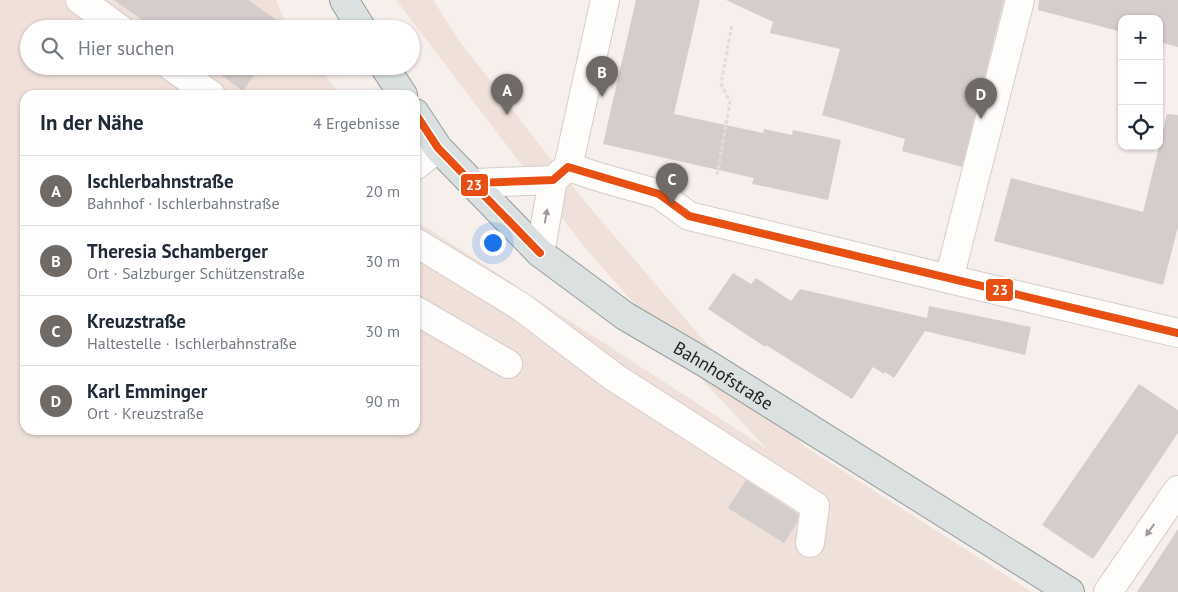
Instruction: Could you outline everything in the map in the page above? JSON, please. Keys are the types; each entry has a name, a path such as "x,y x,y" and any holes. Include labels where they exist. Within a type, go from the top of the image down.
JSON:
{"main road":[{"path":"344,0 356,20"},
{"path":"390,75 400,90"},
{"name":"Bahnhofstraße","path":"420,121 438,148 540,253 625,316 707,364 1070,592"}],"street":[{"path":"80,0 108,20"},
{"path":"540,253 606,0"},
{"path":"949,279 1020,0"},
{"path":"183,75 204,90"},
{"path":"420,162 438,148"},
{"path":"474,184 561,173 602,178 659,194 689,216 1178,333"},
{"path":"420,245 520,306 614,376 815,506 810,543"},
{"path":"420,313 508,364"},
{"path":"1108,592 1178,490"}],"path":[{"path":"717,175 730,102 721,84 732,24"}],"shaded area":[{"path":"0,0 276,0 284,20 20,20 20,75 325,75 336,90 20,90 20,435 420,435 420,223 767,449 693,370 585,248 420,31 420,20 411,20 396,0 433,0 462,45 592,210 718,357 804,446 1032,592 0,592"}],"building":[{"path":"114,0 248,0 277,20 142,20"},
{"path":"636,0 700,0 674,114 763,133 764,129 792,135 793,130 841,140 828,200 752,184 754,178 603,144"},
{"path":"726,0 1004,0 962,167 902,151 905,139 822,115 840,49 770,33 773,22"},
{"path":"1039,0 1178,0 1178,47 1163,43 1163,15 1118,15 1118,31 1038,10"},
{"path":"221,75 254,75 244,90"},
{"path":"1167,114 1178,115 1178,227 1163,285 994,241 1011,178 1143,212 1158,150 1163,150 1163,130"},
{"path":"733,273 751,284 756,278 791,301 800,289 927,318 929,306 1031,327 1025,355 925,331 894,378 873,367 852,399 766,345 765,347 708,309"},
{"path":"1139,384 1178,410 1178,433 1093,559 1042,525"},
{"path":"746,480 798,514 797,523 784,543 728,508"},
{"path":"1178,529 1178,592 1137,592"}],"transit line":[{"name":"23","path":"420,121 438,148 540,253"},
{"name":"23","path":"474,183 553,180 568,167 659,194 689,216 1178,333"}],"place":[{"name":"Theresia Schamberger","path":"602,97"},
{"name":"Ischlerbahnstraße","path":"507,115"},
{"name":"Karl Emminger","path":"981,119"},
{"name":"Kreuzstraße","path":"672,204"}]}
